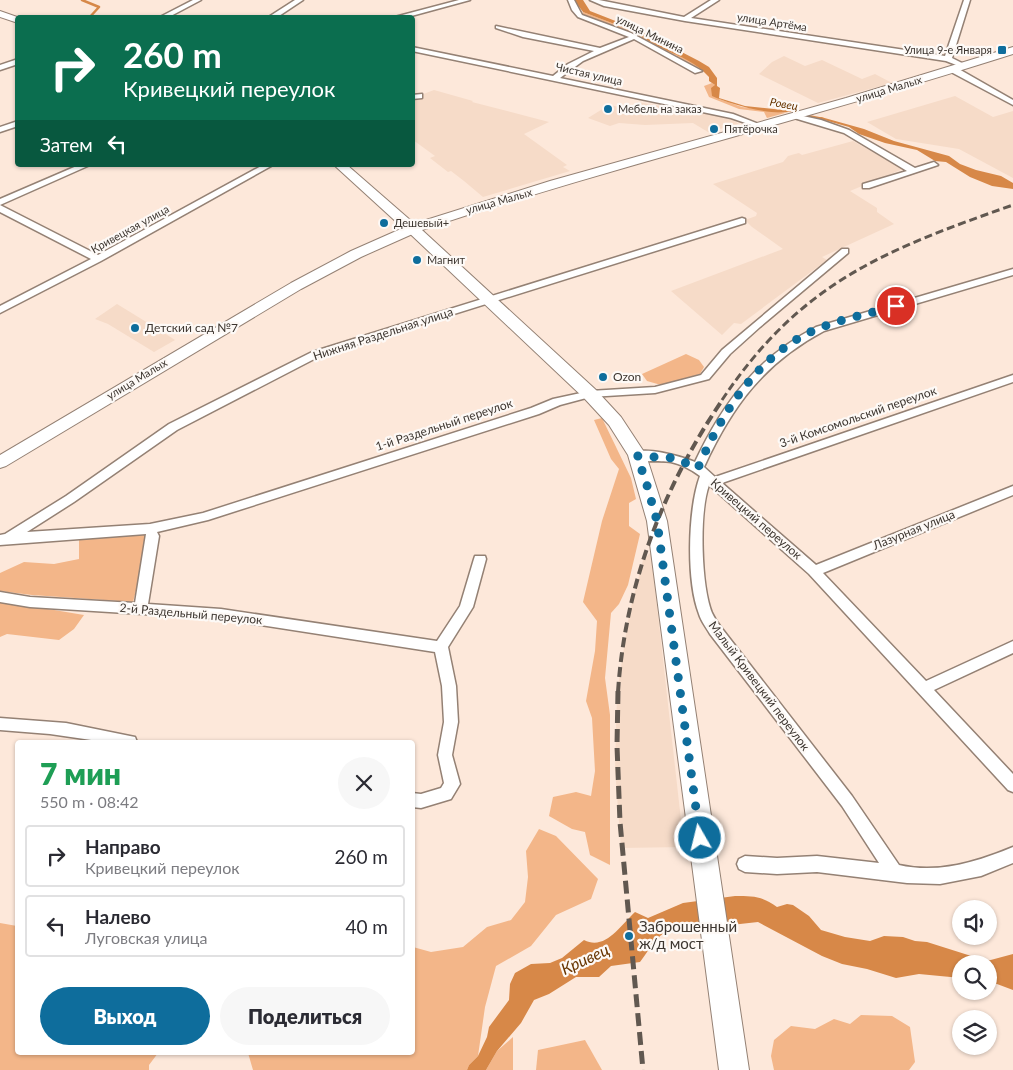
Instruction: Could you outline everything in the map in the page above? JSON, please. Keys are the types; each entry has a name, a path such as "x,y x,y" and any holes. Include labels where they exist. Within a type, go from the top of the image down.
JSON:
{"main road":[{"name":"улица Малых","path":"412,229 507,198 815,111 955,65 1013,50"},
{"path":"412,229 590,394 615,421 637,456 657,521 734,1070"}],"street":[{"path":"167,15 198,0"},
{"path":"275,15 300,0"},
{"path":"406,15 467,0"},
{"name":"улица Минина","path":"571,0 580,16 618,29 698,71"},
{"name":"улица Артёма","path":"594,0 604,4 686,19 955,65 1013,102"},
{"path":"686,19 716,0"},
{"path":"955,65 967,0"},
{"path":"1,15 15,19"},
{"path":"498,26 514,34 572,42 603,50"},
{"path":"556,78 563,70 634,37"},
{"name":"Чистая улица","path":"415,50 733,116 760,126"},
{"path":"0,68 15,62"},
{"path":"797,116 814,120 854,136 894,162 914,171"},
{"path":"0,130 15,124"},
{"path":"866,186 934,165"},
{"path":"0,202 81,167"},
{"name":"Кривецкая улица","path":"0,310 98,259 265,167"},
{"path":"342,167 412,229"},
{"path":"0,208 98,259"},
{"name":"Нижняя Раздельная улица","path":"4,539 70,499 173,427 316,354 742,221"},
{"name":"улица Малых","path":"0,462 296,286 356,254 412,229"},
{"name":"1-й Раздельный переулок","path":"4,539 150,529 204,517 557,402 590,394 655,390 705,377 726,352 756,325 845,251"},
{"name":"Малый Кривецкий переулок","path":"894,872 847,802 715,630 706,613 699,583 696,530 708,444 739,394 766,364 800,338 820,329 1013,272"},
{"name":"3-й Комсомольский переулок","path":"705,475 1013,378"},
{"name":"Кривецкий переулок","path":"637,456 674,458 705,475 814,571 1013,786"},
{"name":"Лазурная улица","path":"814,571 1013,490"},
{"path":"140,610 153,536 150,529"},
{"path":"415,800 421,801 446,794 452,784 445,755 451,722 449,686 441,647 466,607 480,559"},
{"name":"2-й Раздельный переулок","path":"0,597 30,602 221,614 441,647"},
{"path":"923,689 1013,647"},
{"path":"0,724 42,725 122,740"},
{"path":"745,864 777,866 817,864 907,875 940,876 981,868 1013,855"}],"shaded area":[{"path":"583,12 638,33 639,36 657,46 678,55 671,56 632,34 582,15"},
{"path":"678,55 693,63 702,71 673,57"},
{"path":"784,56 805,66 822,60 862,79 875,74 892,83 818,103 759,74 772,62"},
{"path":"712,83 715,85 719,99 742,107 785,113 767,118 764,112 739,109 709,97 704,86"},
{"path":"434,90 549,122 524,134 567,165 563,167 570,171 483,197 451,171 448,172 430,158 435,156 415,141 415,97"},
{"path":"955,96 993,117 1013,111 1013,178 959,149 896,139 867,122"},
{"path":"637,102 730,118 739,124 708,132 693,123 645,125 619,123 610,126 588,118 609,105 631,109"},
{"path":"853,141 903,169 850,191 877,208 877,212 894,224 822,257 827,260 741,324 734,323 722,335 671,291 783,249 745,220 756,216 757,213 713,184 783,162 788,156 799,153 802,155"},
{"name":"Детский сад №7","path":"117,304 175,340 154,352 108,324 95,319"},
{"path":"686,354 699,360 704,367 700,374 661,385 647,381 642,374"},
{"path":"602,418 631,478 636,499 629,503 629,526 640,534 628,585 619,604 611,613 605,678 610,715 610,865 590,855 585,832 572,829 549,816 553,797 576,792 591,796 595,771 592,718 586,701 595,651 597,621 583,602 602,521 619,469 611,459 594,420"},
{"path":"146,535 146,552 133,602 0,591 0,573 24,562 54,564 79,559 79,538"},
{"path":"651,552 684,847 621,848 615,769 617,693 629,615 643,560"},
{"path":"0,601 84,615 74,629 59,640 7,634 0,637"},
{"path":"539,829 556,836 598,879 591,899 556,915 531,946 496,966 485,1007 478,1056 469,1065 467,1070 253,1070 249,1055 415,1055 415,948 431,952 463,947 487,927 511,920 525,902 528,877 526,851"},
{"path":"0,923 15,926 15,1055 156,1055 149,1065 149,1070 0,1070"},
{"path":"861,1015 892,1016 910,1027 915,1062 909,1070 774,1070 771,1056 774,1040 791,1026 815,1029 834,1019 850,1024"},
{"path":"513,1037 513,1070 486,1070 497,1051"},
{"path":"585,1040 602,1070 536,1070 538,1050"}],"water":[{"path":"574,0 583,0 590,11 641,31 709,67 717,78 717,86 720,88 719,98 745,106 792,111 763,111 729,103 712,96 711,88 715,85 709,81 709,77 704,72 693,64 639,36 638,33 583,12"},
{"path":"821,117 864,129 894,141 949,156 960,164 1001,176 1013,183 1013,189 992,186 970,177 946,162 935,161 917,150 885,143 859,134 849,127 817,118"},
{"name":"Кривец","path":"735,896 757,897 777,907 787,904 793,905 809,916 821,930 845,937 870,941 884,936 903,937 927,942 968,955 952,955 952,977 919,974 896,978 842,964 822,956 758,922 686,930 677,929 669,931 658,938 640,962 611,966 599,977 576,977 549,994 534,1000 521,1023 497,1051 486,1070 467,1070 469,1065 478,1056 487,1037 489,1027 509,1000 510,984 515,973 531,964 550,963 562,958 584,940 592,943 605,940 618,930 635,912 648,918 683,903"},
{"path":"1013,954 1013,990 997,984 997,958"}],"waterway":[{"name":"Ровец","path":"82,0 99,7 92,15"},
{"name":"Ровец","path":"803,115 823,119"}],"railway":[{"path":"722,400 752,360 783,326 815,298 849,275 886,255 925,238 1013,205"},
{"path":"618,692 622,652 629,613 638,575 651,538 665,502 682,467 723,399"},
{"path":"618,691 617,746 620,822 643,1070"}],"place":[{"name":"Улица 9-е Января","path":"1002,50"},
{"name":"Мебель на заказ","path":"608,109"},
{"name":"Пятёрочка","path":"714,129"},
{"name":"Дешевый+","path":"384,223"},
{"name":"Магнит","path":"417,260"},
{"name":"Детский сад №7","path":"135,328"},
{"name":"Ozon","path":"603,377"},
{"name":"Заброшенный ж/д мост","path":"629,936"}],"route":[{"path":"700,838 666,575 657,521 637,456 674,458 698,468 708,444 739,394 766,364 783,349 800,338 820,329 896,306"}]}
